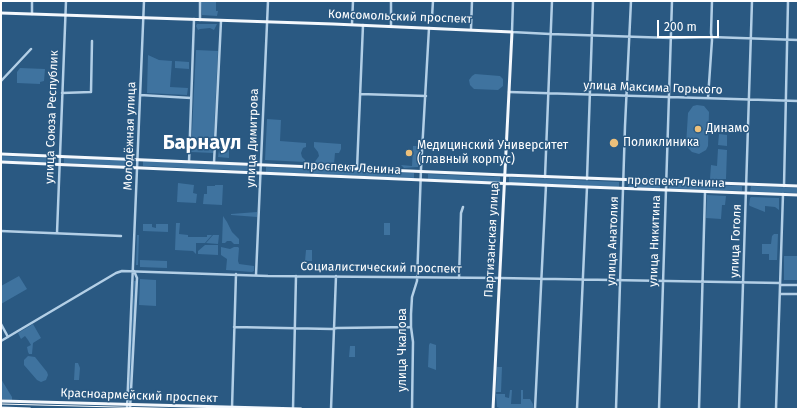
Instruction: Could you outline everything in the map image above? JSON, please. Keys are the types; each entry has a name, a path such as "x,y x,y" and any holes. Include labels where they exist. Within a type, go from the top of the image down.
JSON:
{"main road":[{"name":"Комсомольский проспект","path":"1,13 352,24 512,32"},
{"name":"Партизанская улица","path":"493,409 512,32"},
{"name":"проспект Ленина","path":"1,154 505,176 587,179 624,178 798,186"},
{"name":"проспект Ленина","path":"1,162 546,186 798,195"},
{"name":"Красноармейский проспект","path":"1,401 127,407 300,409"},
{"path":"1,408 30,409"}],"street":[{"path":"32,1 32,14"},
{"name":"улица Союза Республик","path":"57,234 66,1"},
{"name":"Молодёжная улица","path":"127,407 144,1"},
{"path":"200,1 200,20"},
{"name":"улица Димитрова","path":"256,275 268,1"},
{"path":"352,24 353,1"},
{"path":"391,1 391,26"},
{"path":"432,17 433,1"},
{"path":"471,29 472,1"},
{"name":"Партизанская улица","path":"512,32 513,1"},
{"path":"545,177 552,1"},
{"path":"587,179 592,1"},
{"name":"улица Анатолия","path":"616,409 626,96 631,1"},
{"name":"улица Никитина","path":"659,409 672,1"},
{"path":"708,98 712,40 712,1"},
{"name":"улица Гоголя","path":"739,409 752,1"},
{"path":"784,186 788,1"},
{"path":"189,162 194,19"},
{"path":"214,163 221,21"},
{"path":"357,169 363,25"},
{"name":"улица Чкалова","path":"412,409 413,342 410,327 412,297 416,287 417,277 420,180 429,27"},
{"name":"Комсомольский проспект","path":"512,32 671,38 711,37 798,40"},
{"path":"62,93 91,92 92,41"},
{"path":"1,81 30,48"},
{"name":"улица Максима Горького","path":"508,92 798,101"},
{"path":"360,94 426,96"},
{"path":"140,95 191,98"},
{"path":"535,409 546,186"},
{"path":"576,409 587,187"},
{"path":"699,409 705,192"},
{"path":"776,409 783,194"},
{"path":"459,278 461,213 463,207"},
{"path":"1,231 121,236"},
{"name":"Социалистический проспект","path":"1,341 116,272 122,271 296,276 702,281 798,285"},
{"name":"Молодёжная улица","path":"131,407 137,278 133,271"},
{"path":"232,408 236,274"},
{"path":"294,409 295,383 293,372 296,276"},
{"path":"331,409 336,276"},
{"path":"780,294 798,294"},
{"path":"1,324 8,337"},
{"path":"234,327 410,327"}],"shaded area":[{"path":"201,1 216,1 216,11 218,11 217,16 202,15"},
{"path":"197,24 217,24 214,30 210,28 198,30 196,26"},
{"path":"196,50 218,51 213,153 191,152"},
{"path":"148,55 159,60 172,61 170,87 188,88 187,95 147,93"},
{"path":"175,61 189,62 189,69 175,68"},
{"path":"20,68 45,69 44,81 40,82 40,84 17,83 17,72"},
{"path":"475,74 500,76 503,79 503,86 498,90 474,89 470,85 469,80"},
{"name":"Динамо","path":"693,106 704,106 709,112 708,146 706,150 699,154 692,152 686,146 688,113"},
{"path":"267,119 281,120 280,141 306,143 306,147 303,148 301,153 305,162 265,160"},
{"path":"719,134 727,135 727,146 718,145"},
{"path":"314,142 341,144 339,153 335,153 334,164 314,163 319,156 314,147"},
{"path":"420,145 418,167 404,168 401,165 412,166 413,146"},
{"path":"718,149 727,150 726,179 710,179 711,165 717,166"},
{"path":"219,150 229,150 229,158 218,157"},
{"path":"1,156 54,158 54,163 1,161"},
{"path":"64,158 132,160 131,166 64,163"},
{"path":"143,161 254,166 254,171 143,166"},
{"path":"266,167 414,173 414,178 266,172"},
{"path":"428,174 500,177 500,182 428,179"},
{"path":"509,177 619,182 619,187 509,183"},
{"path":"629,182 660,183 660,189 628,188"},
{"path":"178,183 194,185 193,193 197,194 196,203 177,202"},
{"path":"669,184 742,186 742,191 669,189"},
{"path":"223,185 222,205 203,204 204,194 207,194 207,186"},
{"path":"751,186 798,188 798,193 750,192"},
{"path":"707,195 726,196 725,205 722,205 721,219 706,218"},
{"path":"751,197 779,198 779,210 775,207 765,206 765,212 750,206"},
{"path":"257,212 257,217 231,215 231,214"},
{"path":"223,216 232,232 239,239 239,244 234,244 231,241 222,243"},
{"path":"176,223 180,223 179,234 188,235 188,237 207,237 207,235 212,235 205,243 196,243 196,254 193,251 175,250"},
{"path":"384,223 390,223 390,235 384,235"},
{"path":"143,224 152,224 152,227 156,228 156,224 168,224 168,232 143,231"},
{"path":"774,234 778,234 777,260 769,260 769,254 762,254 762,244 771,244 772,236"},
{"path":"137,235 139,235 138,265 136,265"},
{"path":"213,235 219,235 218,244 206,243"},
{"path":"205,245 218,245 218,255 198,254 198,251"},
{"path":"221,247 230,249 238,247 239,264 254,266 254,271 226,270 227,259 221,255"},
{"path":"306,250 312,250 312,261 305,261"},
{"path":"784,256 798,256 798,280 784,280"},
{"path":"140,260 167,261 167,268 140,267"},
{"path":"19,276 27,289 1,304 1,286"},
{"path":"140,279 156,280 156,306 139,305"},
{"path":"134,281 136,281 130,399 128,399"},
{"path":"33,324 41,338 33,343 32,354 29,354 27,347 31,345 25,336 21,339 18,333"},
{"path":"430,343 436,345 436,370 428,367"},
{"path":"350,346 355,346 355,357 349,357"},
{"path":"28,356 35,357 47,372 48,375 46,380 41,382 37,380 24,365 24,360"},
{"path":"75,363 78,363 80,368 79,380 74,380"},
{"path":"497,367 502,367 501,392 496,392"},
{"path":"1,379 12,397 12,400 1,398"},
{"path":"510,390 512,390 511,404 521,404 521,390 523,390 523,399 530,399 533,404 533,409 502,409 497,407 496,394 505,394 505,397 509,398"}],"tram line":[{"path":"1,404 191,409"}],"place":[{"name":"Динамо","path":"698,129"},
{"name":"Поликлиника","path":"614,143"},
{"name":"Медицинский Университет (главный корпус)","path":"409,153"}],"district":[{"name":"Барнаул","path":"202,143"}]}
